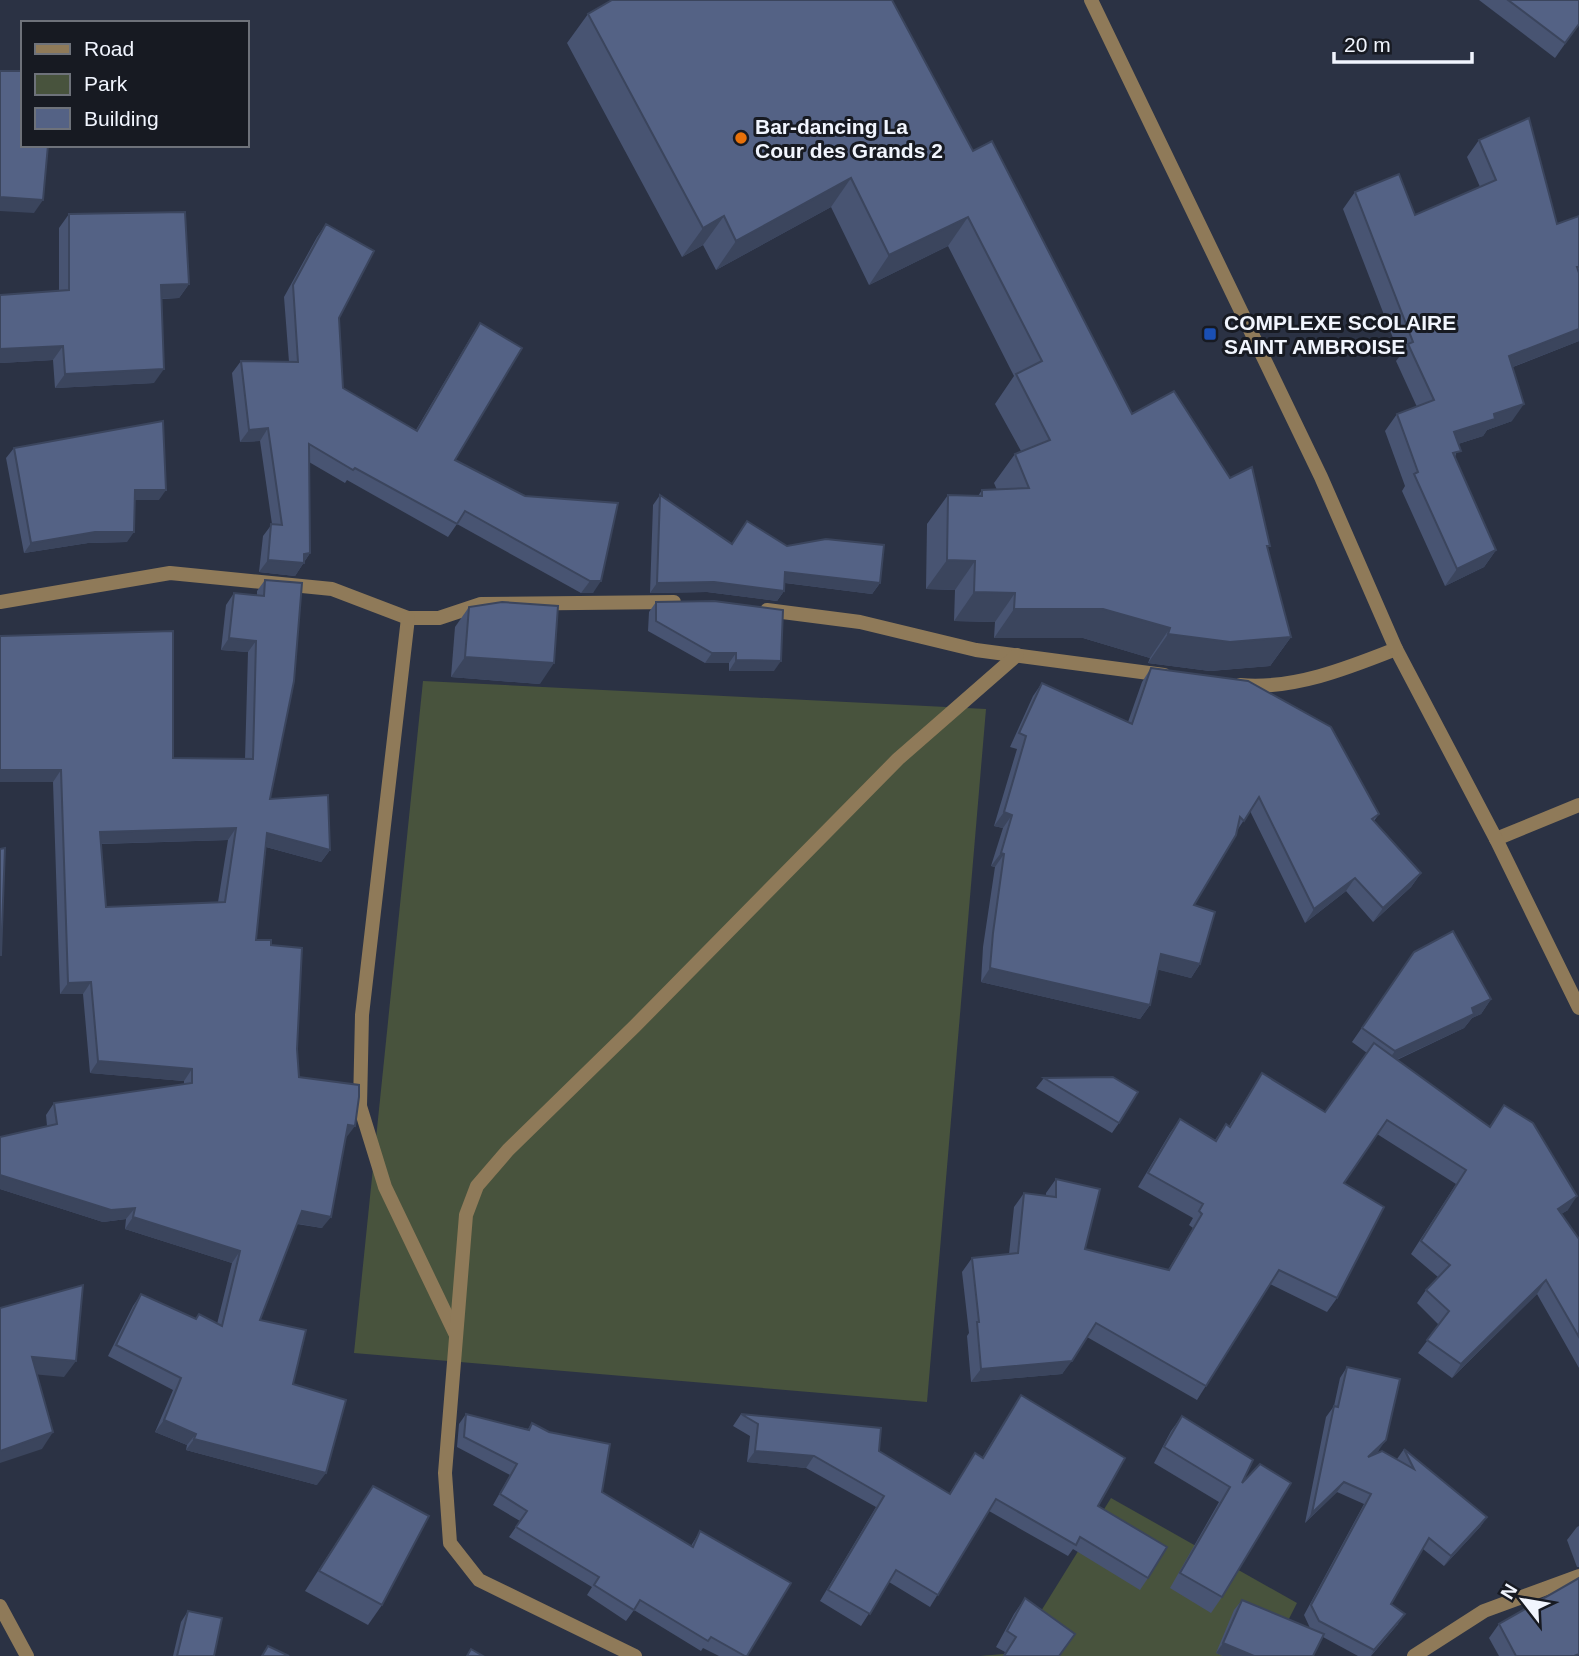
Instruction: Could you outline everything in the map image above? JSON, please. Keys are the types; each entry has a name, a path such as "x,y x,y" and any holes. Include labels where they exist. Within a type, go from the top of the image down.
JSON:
{"street":[{"path":"1091,0 1315,466 1396,649 1496,839 1579,1007"},
{"path":"0,601 170,573 332,589 408,618 439,618 481,604 693,602"},
{"path":"758,609 860,622 976,650 1180,677"},
{"path":"408,618 362,1015 360,1106 385,1187 455,1334"},
{"path":"1227,683 1278,686 1357,664 1396,649"},
{"path":"635,1656 478,1580 450,1543 445,1473 455,1334 466,1215 477,1186 508,1150 635,1027 898,759 1017,655"},
{"path":"1496,839 1579,805"},
{"path":"1414,1656 1484,1611 1579,1576"},
{"path":"0,1606 27,1656"}],"green space":[{"path":"423,681 986,709 927,1402 354,1353"},
{"path":"1111,1498 1297,1603 1270,1656 980,1656 1015,1653"}],"building":[{"path":"612,0 892,0 973,151 992,141 1132,414 1174,391 1230,478 1252,467 1270,546 1267,546 1291,637 1230,642 1168,634 1170,628 1103,609 1014,609 1015,593 974,592 975,561 947,560 948,495 982,496 982,490 1029,488 1015,454 1050,440 1016,374 1042,361 968,217 889,255 851,178 736,241 724,216 703,228 588,14"},
{"path":"1508,0 1579,0 1579,24 1565,43"},
{"path":"0,71 21,71 21,147 48,147 43,200 0,197"},
{"path":"1529,118 1557,224 1579,216 1579,329 1509,356 1524,404 1494,414 1495,419 1454,432 1461,451 1453,453 1496,550 1457,569 1414,474 1418,472 1397,414 1434,400 1408,344 1413,342 1355,192 1399,174 1415,215 1496,180 1479,140"},
{"path":"185,212 189,284 161,285 164,369 65,374 63,346 0,349 0,295 69,290 69,214"},
{"path":"326,224 374,251 339,318 343,388 417,431 480,323 522,348 455,460 525,496 618,503 601,581 590,581 465,511 457,524 309,444 310,553 304,554 304,563 268,560 271,524 282,525 268,428 249,430 241,361 298,362 293,285"},
{"path":"163,421 166,490 135,490 134,532 95,532 31,543 14,448"},
{"path":"660,495 732,544 747,521 787,546 826,539 884,545 880,583 785,572 784,591 714,582 657,583"},
{"path":"265,580 302,583 294,681 270,799 328,795 330,850 267,833 256,940 271,940 271,945 302,948 297,1049 299,1077 359,1085 355,1126 348,1125 331,1217 302,1211 260,1320 306,1330 293,1384 346,1400 326,1473 194,1439 196,1434 164,1420 181,1378 116,1345 141,1294 196,1319 199,1314 222,1326 240,1251 133,1217 135,1208 111,1210 0,1175 0,1137 57,1124 54,1103 192,1083 192,1069 98,1061 91,982 68,983 61,770 0,770 0,636 173,631 173,758 253,759 256,641 229,638 234,593 264,596","holes":["236,828 225,902 106,907 100,832"]},
{"path":"714,601 783,610 781,661 736,660 736,653 712,653 656,621 656,602"},
{"path":"502,602 558,606 554,663 465,657 469,607"},
{"path":"1151,668 1248,681 1331,727 1379,814 1372,819 1421,873 1383,908 1355,878 1314,909 1259,797 1244,821 1240,817 1236,835 1194,905 1215,912 1200,964 1161,954 1150,1005 990,968 1004,854 1001,853 1012,815 1004,812 1026,736 1019,733 1042,683 1132,724"},
{"path":"5,848 1,955 0,955 0,849"},
{"path":"1453,931 1491,999 1472,1008 1474,1014 1395,1051 1362,1028 1414,952"},
{"path":"1374,1043 1490,1127 1504,1105 1533,1123 1577,1196 1558,1209 1579,1239 1579,1337 1546,1280 1461,1364 1427,1340 1449,1311 1426,1290 1450,1265 1421,1241 1466,1170 1387,1120 1344,1183 1384,1207 1337,1298 1279,1270 1206,1386 1096,1323 1072,1361 981,1369 972,1258 1018,1253 1024,1193 1056,1197 1056,1179 1100,1189 1085,1249 1169,1270 1202,1214 1199,1211 1203,1204 1148,1173 1180,1119 1216,1141 1226,1124 1230,1127 1262,1073 1325,1112"},
{"path":"1113,1077 1138,1092 1119,1123 1044,1078"},
{"path":"83,1285 76,1361 32,1357 53,1432 0,1451 0,1308"},
{"path":"1347,1367 1400,1379 1386,1440 1368,1457 1382,1451 1414,1469 1404,1449 1487,1517 1451,1556 1429,1538 1391,1604 1405,1614 1374,1650 1319,1621 1311,1605 1371,1494 1344,1482 1312,1513 1334,1406 1338,1407"},
{"path":"1021,1395 1125,1458 1098,1506 1167,1547 1148,1578 1080,1537 1076,1545 996,1499 938,1595 896,1570 870,1614 828,1590 884,1496 814,1456 755,1451 758,1424 741,1414 881,1428 879,1451 950,1494 975,1453 983,1458"},
{"path":"466,1414 529,1430 532,1423 549,1432 610,1444 602,1492 693,1547 700,1531 791,1583 747,1656 711,1637 708,1641 640,1600 634,1610 594,1585 599,1577 516,1527 527,1511 500,1494 517,1464 464,1437"},
{"path":"1182,1416 1253,1460 1242,1483 1260,1464 1291,1483 1222,1597 1180,1573 1230,1487 1164,1447"},
{"path":"373,1486 429,1516 382,1605 319,1571"},
{"path":"1579,1578 1579,1654 1516,1656 1499,1624"},
{"path":"1025,1598 1075,1634 1059,1656 1004,1656 1016,1637 1007,1631"},
{"path":"1242,1600 1324,1634 1313,1656 1254,1656 1223,1643"},
{"path":"188,1611 222,1618 214,1656 177,1656"},
{"path":"268,1646 289,1656 262,1656"},
{"path":"471,1649 483,1656 467,1656"}],"place":[{"name":"Bar-dancing La Cour des Grands 2","path":"741,138"},
{"name":"COMPLEXE SCOLAIRE SAINT AMBROISE","path":"1210,334"}]}
